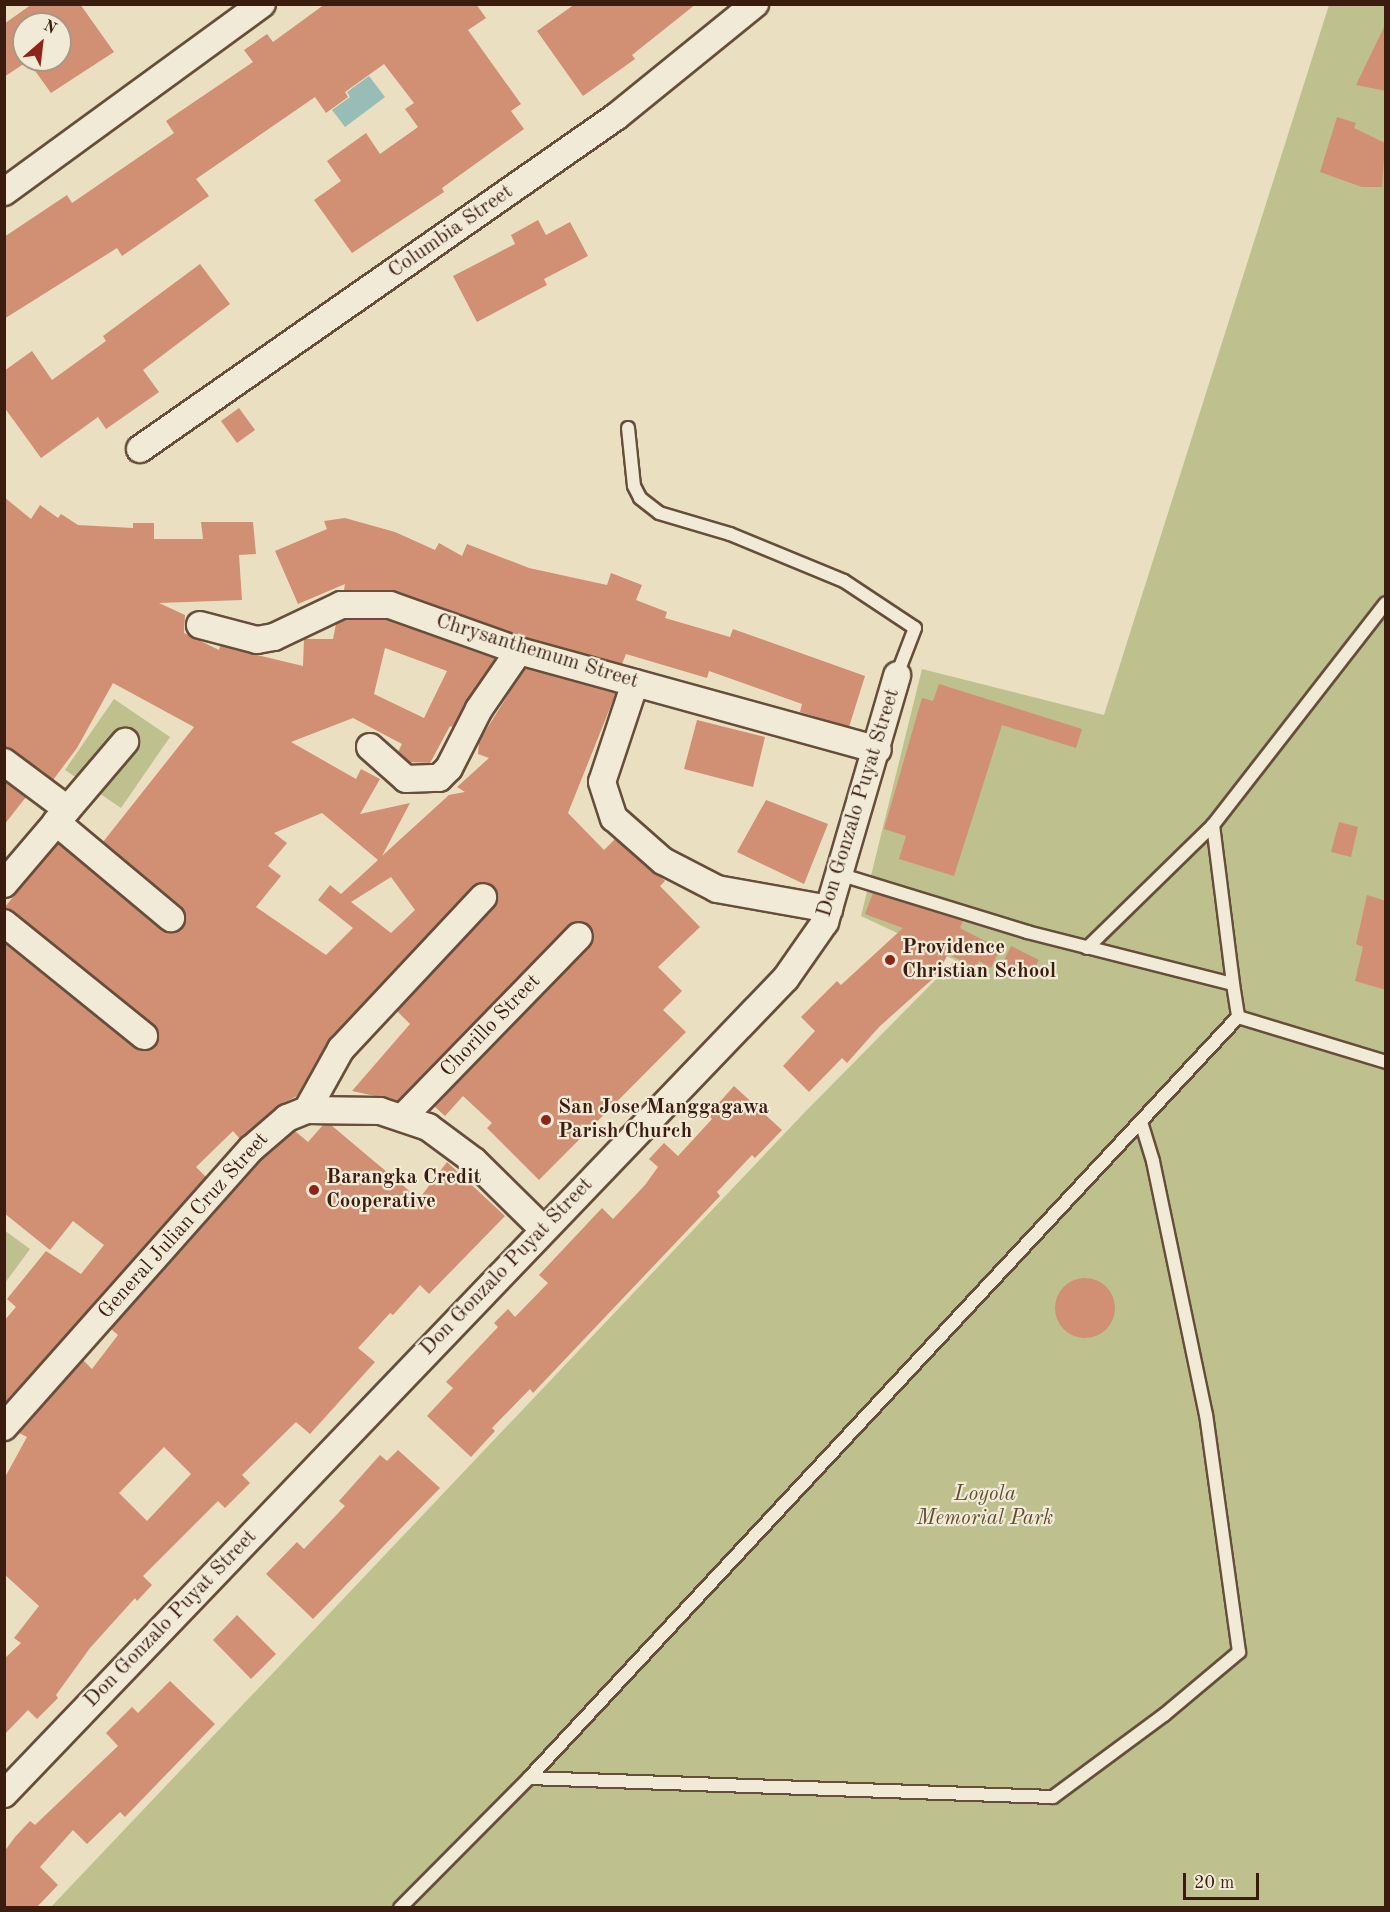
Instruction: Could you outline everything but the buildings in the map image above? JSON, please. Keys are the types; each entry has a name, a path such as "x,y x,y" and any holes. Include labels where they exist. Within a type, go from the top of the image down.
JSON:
{"street":[{"path":"4,192 262,4"},
{"name":"Columbia Street","path":"140,449 617,116 755,4"},
{"name":"Chrysanthemum Street","path":"200,625 256,640 273,637 341,605 390,605 519,651 878,750"},
{"path":"370,747 400,776 424,781 439,778 449,768 479,709 519,651"},
{"name":"Don Gonzalo Puyat Street","path":"4,1794 543,1228 753,1014 818,936 842,874 897,675"},
{"path":"635,683 602,782 614,818 663,861 717,889 829,909"},
{"path":"4,884 125,741"},
{"path":"4,762 171,918"},
{"path":"307,1110 341,1049 483,897"},
{"path":"4,923 144,1036"},
{"name":"Chorillo Street","path":"403,1117 579,936"},
{"name":"General Julian Cruz Street","path":"4,1427 251,1149 286,1118 307,1110 351,1108 403,1117 451,1142 543,1228"}],"lane":[{"path":"628,428 634,486 640,498 658,513 730,534 844,581 915,628 897,675"},
{"path":"1087,948 1213,825 1386,603"},
{"path":"1213,825 1238,1017"},
{"path":"842,874 893,893 1087,948 1233,984"},
{"path":"1238,1017 1386,1062"},
{"path":"400,1908 529,1778 1238,1017"},
{"path":"529,1778 1053,1797 1164,1716 1239,1652 1206,1415 1154,1161 1141,1122"}],"green space":[{"name":"Loyola Memorial Park","path":"1329,5 1385,5 1385,1907 50,1908 805,1112 955,960 861,916 922,669 1104,715"},
{"path":"114,699 170,737 121,808 65,770"},
{"path":"4,1230 30,1249 5,1283 4,1283"}],"water":[{"path":"369,76 385,97 345,127 332,110 350,97 347,92"}],"place":[{"name":"Providence Christian School","path":"890,960"},
{"name":"San Jose Manggagawa Parish Church","path":"546,1120"},
{"name":"Barangka Credit Cooperative","path":"314,1190"}]}
